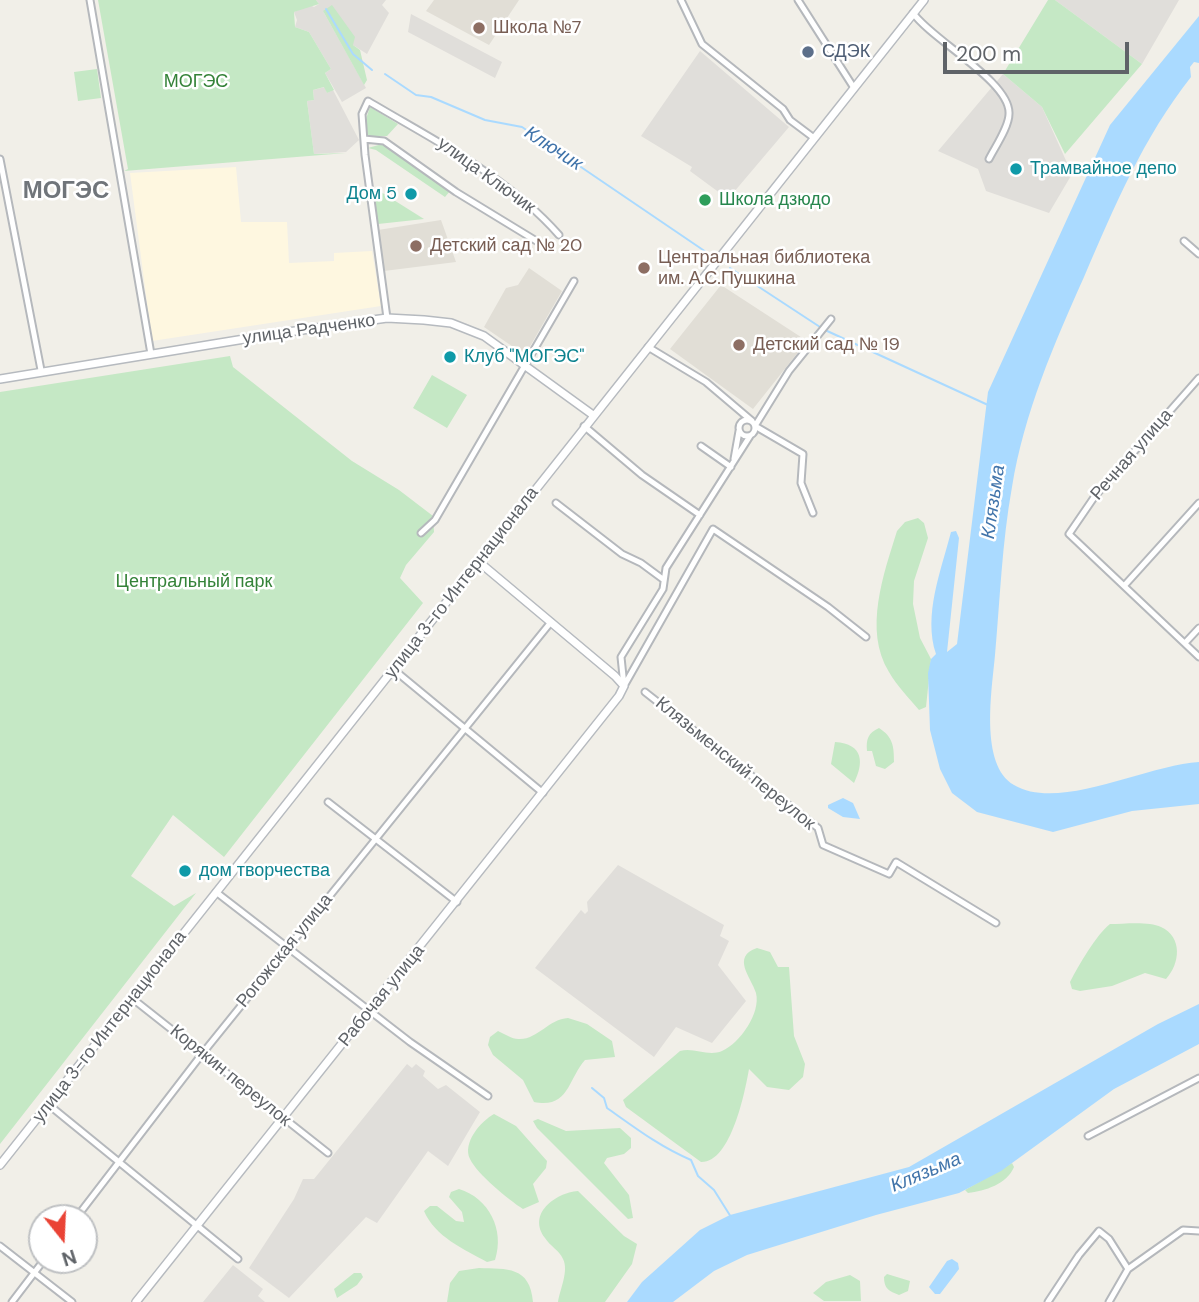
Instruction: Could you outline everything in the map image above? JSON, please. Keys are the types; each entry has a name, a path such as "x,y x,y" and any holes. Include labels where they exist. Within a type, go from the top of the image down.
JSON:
{"main road":[{"name":"улица 3-го Интернационала","path":"0,1165 924,0"},
{"name":"улица Радченко","path":"0,379 41,370 387,318 451,323 484,336 593,415"},
{"path":"479,562 624,686"},
{"name":"Рабочая улица","path":"136,1302 457,902 624,686"}],"street":[{"path":"90,0 151,354"},
{"path":"681,0 702,44 783,109 790,120 814,138"},
{"path":"797,0 854,88"},
{"path":"914,13 923,27 982,72 1007,104 1010,115 989,159"},
{"name":"улица Ключик","path":"387,318 364,139 362,114 368,101 449,146 524,201 559,235"},
{"name":"улица Ключик","path":"364,139 384,141 456,192 538,242"},
{"path":"0,159 41,370"},
{"path":"1184,241 1199,254"},
{"path":"421,533 435,520 574,281"},
{"path":"624,686 621,657 648,618 664,580 666,568 789,371 831,319"},
{"path":"648,347 706,382 741,409 754,424 803,454 801,483 813,513"},
{"name":"Речная улица","path":"1124,586 1069,534 1095,496 1199,379"},
{"path":"732,465 741,409"},
{"path":"741,421 754,424"},
{"path":"584,426 642,475 700,515"},
{"path":"739,430 744,436 750,436"},
{"path":"701,446 732,465"},
{"path":"555,503 622,555 641,563 664,580"},
{"path":"1199,503 1124,586 1199,657"},
{"path":"624,686 713,529 828,607 866,637"},
{"name":"Рогожская улица","path":"86,1204 202,1054 551,622"},
{"path":"1185,643 1199,628"},
{"path":"393,669 543,793"},
{"name":"Клязьменский переулок","path":"645,692 818,828 823,845 889,874 896,862 996,923"},
{"path":"328,802 457,902"},
{"path":"216,891 410,1042 488,1096"},
{"name":"Корякин переулок","path":"133,999 328,1153"},
{"path":"1088,1136 1199,1078"},
{"path":"49,1105 238,1259"},
{"path":"1109,1302 1128,1269 1183,1230 1199,1231"},
{"path":"1048,1302 1079,1255 1099,1231 1109,1239 1128,1269"},
{"path":"0,1246 28,1268"},
{"path":"12,1302 34,1274"},
{"path":"36,1274 72,1302"}],"shaded area":[{"path":"316,0 386,0 382,5 389,13 367,54 353,45 323,11 366,88 342,102 325,73 331,69 309,32 295,27 297,20 294,12 310,5 314,7 319,4"},
{"name":"Школа №7","path":"434,0 519,0 489,45 426,11"},
{"path":"1055,0 1179,0 1142,64"},
{"path":"411,14 502,62 495,78 408,32"},
{"path":"700,51 789,127 728,199 690,171 692,167 641,136"},
{"name":"Трамвайное депо","path":"1003,74 1042,107 1072,174 1049,213 986,191 978,169 938,151"},
{"path":"325,87 327,93 333,90 359,140 346,152 314,154 307,101 314,100 313,90"},
{"path":"236,167 241,222 287,222 289,263 334,261 334,253 372,251 381,306 152,341 130,173"},
{"name":"Детский сад № 20","path":"441,220 456,262 384,271 378,230"},
{"path":"529,268 562,291 525,355 484,327 506,288 518,285"},
{"name":"Детский сад № 19","path":"721,285 807,341 753,409 670,349"},
{"path":"618,865 724,925 720,936 729,941 718,965 746,1001 712,1043 676,1027 654,1057 535,968 581,910 585,914 588,911 587,902"},
{"path":"407,1064 412,1068 416,1064 425,1071 423,1076 438,1089 446,1085 480,1112 448,1166 428,1151 377,1223 366,1217 289,1298 249,1268 294,1199 303,1179 314,1179"},
{"path":"233,1265 263,1289 258,1296 265,1302 203,1302"}],"green space":[{"name":"МОГЭС","path":"98,0 316,0 319,4 294,12 295,27 309,32 331,69 325,73 334,90 327,93 324,87 313,90 314,100 307,101 314,154 346,153 124,171 128,169"},
{"path":"1048,0 1055,0 1142,64 1065,154 1042,107 1003,74"},
{"path":"332,5 355,37 353,45 360,50 367,80 364,85 323,11"},
{"path":"97,69 101,98 78,101 74,72"},
{"path":"370,107 398,124 387,136 367,136 366,119"},
{"path":"382,144 450,191 445,197 376,150 368,148"},
{"path":"373,187 424,219 378,224"},
{"name":"Центральный парк","path":"230,356 233,367 352,461 399,490 433,516 434,532 406,565 400,578 423,603 224,857 173,815 131,876 174,906 196,893 0,1144 0,392"},
{"path":"432,375 467,395 447,428 413,408"},
{"path":"918,518 924,523 928,538 914,581 913,604 920,638 931,659 926,707 919,710 889,672 881,656 877,638 878,602 897,531 905,522"},
{"path":"879,728 890,738 894,751 894,762 885,769 876,766 872,751 867,751 868,737"},
{"path":"835,742 852,746 859,756 859,768 854,783 831,764"},
{"path":"1110,924 1150,924 1168,931 1177,951 1174,966 1166,979 1145,973 1112,986 1080,991 1072,989 1070,982 1078,967"},
{"path":"757,948 770,952 778,967 789,967 794,1036 805,1064 803,1077 789,1090 767,1087 749,1069 740,1109 728,1139 712,1159 701,1162 626,1107 623,1100 680,1051 717,1053 736,1041 748,1026 757,1001 744,962 749,952"},
{"path":"568,1018 587,1024 612,1041 615,1057 585,1060 561,1097 546,1103 534,1102 523,1080 493,1055 488,1045 490,1037 498,1031 515,1039 526,1038 561,1019"},
{"path":"494,1114 516,1126 547,1161 546,1168 533,1184 539,1202 523,1209 486,1179 468,1153 474,1133"},
{"path":"538,1119 566,1131 620,1128 631,1138 631,1148 624,1154 607,1158 604,1163 629,1195 633,1218 628,1219 537,1128 533,1121"},
{"path":"1012,1163 1014,1167 1011,1173 1001,1182 975,1192 968,1193 965,1190"},
{"path":"459,1189 479,1200 492,1217 498,1238 495,1260 487,1262 451,1241 435,1228 424,1211 430,1206 437,1206 456,1221 464,1222 462,1212 449,1197 451,1192"},
{"path":"578,1191 624,1236 637,1244 632,1264 605,1302 558,1302 565,1264 540,1229 541,1213 546,1206 561,1196"},
{"path":"479,1268 508,1270 522,1276 531,1290 533,1302 447,1302 450,1283 459,1271"},
{"path":"354,1273 361,1273 363,1277 357,1285 337,1298 334,1289"},
{"path":"887,1274 910,1281 908,1291 899,1295 890,1291 884,1281"},
{"path":"850,1275 860,1281 861,1301 824,1301 813,1293 826,1282"}],"water":[{"name":"Клязьма","path":"1199,16 1199,63 1194,62 1190,67 1191,77 1158,124 1119,198 1051,353 1024,432 1006,529 990,725 996,761 1003,775 1014,785 1033,792 1054,793 1104,785 1199,762 1199,804 1132,811 1053,832 977,812 952,793 940,769 930,730 928,673 931,659 936,654 931,624 932,609 951,532 956,531 959,538 947,652 957,644 988,392 1110,125"},
{"path":"843,798 853,803 860,819 843,817 828,808 828,805"},
{"name":"Клязьма","path":"1199,1004 1199,1044 1114,1089 1001,1171 959,1193 876,1215 747,1255 714,1271 673,1302 627,1302 642,1282 700,1230 730,1215 909,1167 1158,1024"},
{"path":"952,1259 958,1263 959,1269 940,1294 935,1294 929,1287 947,1261"}],"waterway":[{"name":"Ключик","path":"326,9 353,54 372,70"},
{"name":"Ключик","path":"385,74 416,95 431,97 485,120 522,127 709,254"},
{"name":"Ключик","path":"730,268 820,327"},
{"name":"Ключик","path":"825,330 988,405"},
{"path":"592,1088 604,1098 607,1108 658,1143 691,1160 698,1176 714,1190 731,1217"}],"place":[{"name":"Школа №7","path":"479,28"},
{"name":"СДЭК","path":"808,52"},
{"name":"Трамвайное депо","path":"1016,169"},
{"name":"Дом 5","path":"411,194"},
{"name":"Школа дзюдо","path":"705,200"},
{"name":"Детский сад № 20","path":"416,246"},
{"name":"Центральная библиотека им. А.С.Пушкина","path":"644,268"},
{"name":"Детский сад № 19","path":"739,345"},
{"name":"Клуб \"МОГЭС\"","path":"450,357"},
{"name":"дом творчества","path":"185,871"}],"district":[{"name":"МОГЭС","path":"66,192"}]}
